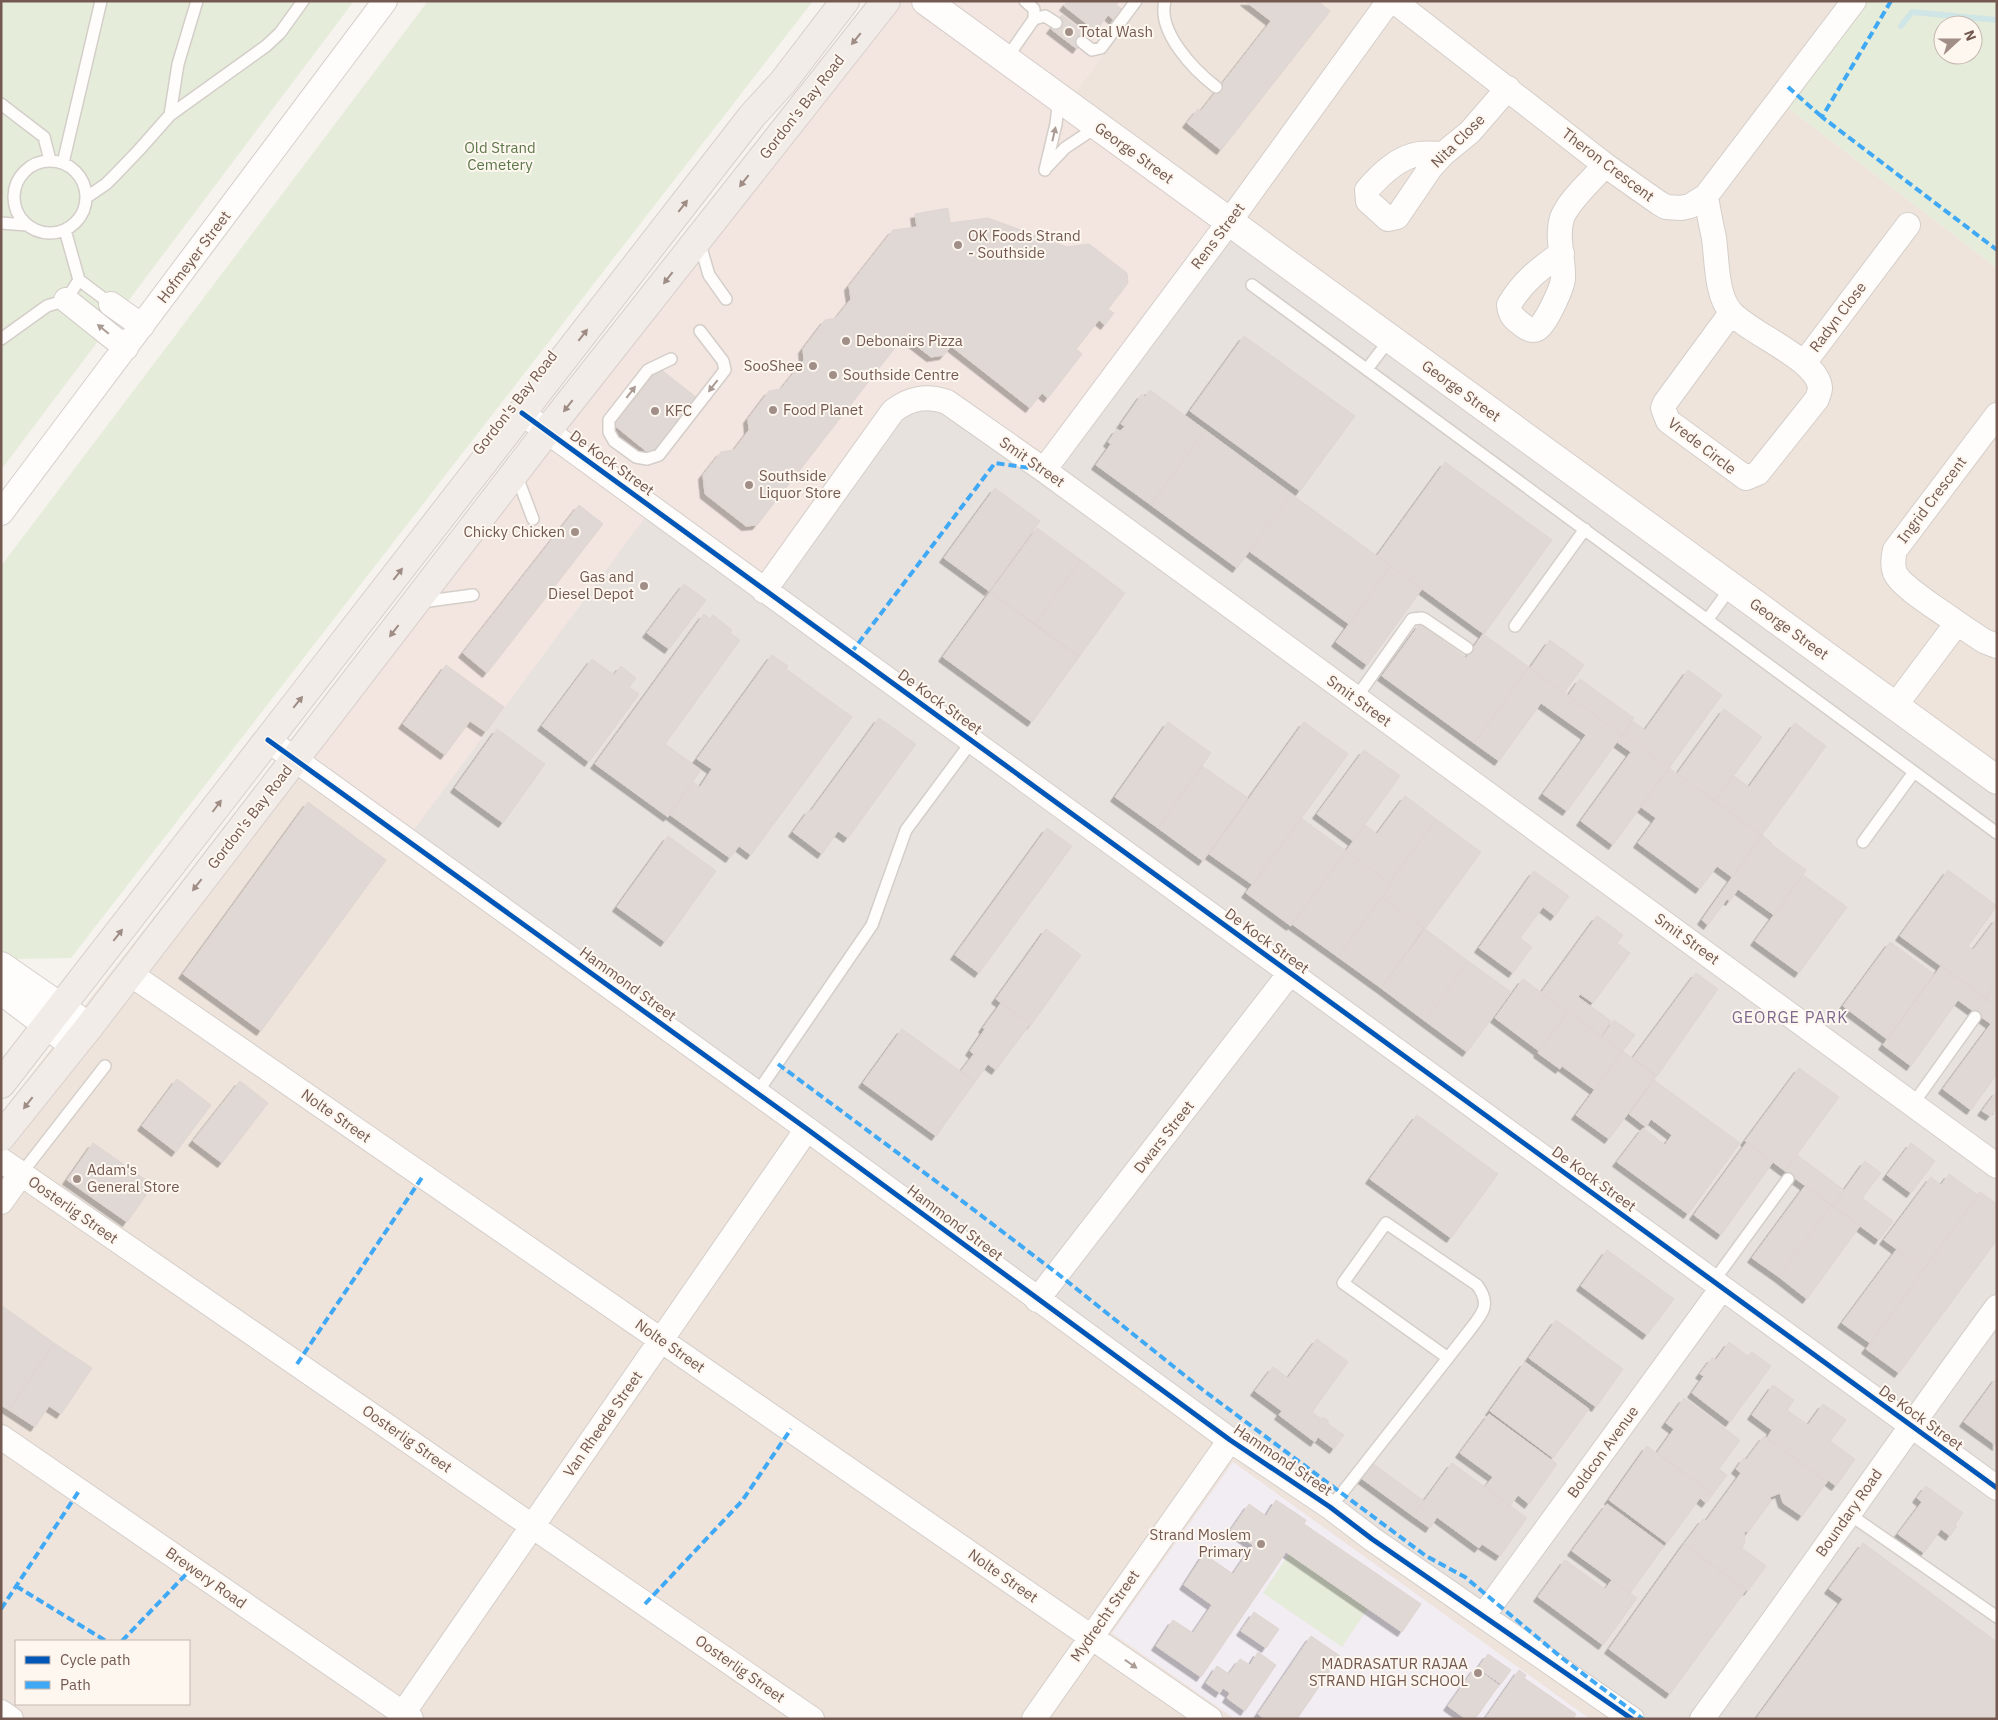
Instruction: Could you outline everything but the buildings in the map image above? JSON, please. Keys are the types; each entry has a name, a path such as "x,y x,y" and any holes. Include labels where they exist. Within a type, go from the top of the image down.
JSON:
{"main road":[{"name":"Gordon's Bay Road","path":"1,1084 752,116 783,82 845,1"},
{"name":"Gordon's Bay Road","path":"1,1137 547,432 886,1"}],"street":[{"name":"Hofmeyer Street","path":"1,513 385,1"},
{"name":"George Street","path":"926,1 1997,780"},
{"name":"Rens Street","path":"1044,470 1229,222 1389,1"},
{"name":"Theron Crescent","path":"1394,1 1605,165 1666,207 1682,208 1690,206 1706,196 1854,1"},
{"name":"Nita Close","path":"1443,154 1418,154 1403,159 1387,170 1367,190 1368,202 1384,217 1392,219 1400,213 1431,167 1443,154 1470,132 1508,88"},
{"path":"1562,253 1535,271 1520,287 1509,305 1512,318 1527,328 1534,330 1542,326 1563,281 1562,253 1560,229 1562,217 1568,206 1605,165"},
{"path":"1706,196 1723,294 1726,306 1731,313"},
{"name":"Radyn Close","path":"1731,313 1804,363 1908,225"},
{"path":"66,300 126,348"},
{"path":"111,304 142,326"},
{"name":"Vrede Circle","path":"1731,313 1663,408 1668,421 1742,477 1751,477 1758,473 1817,399 1820,389 1817,380 1804,363"},
{"name":"Smit Street","path":"764,591 892,411 902,403 925,397 947,402 1044,470 1997,1166"},
{"name":"De Kock Street","path":"522,413 1997,1488"},
{"name":"Ingrid Crescent","path":"1997,415 1895,550 1892,564 1896,575 1908,587 1984,641 1997,646"},
{"path":"1895,706 1957,623"},
{"name":"Hammond Street","path":"268,740 807,1129 1230,1440 1330,1507 1372,1539 1632,1719"},
{"path":"1,966 55,1016 81,1036"},
{"name":"Nolte Street","path":"129,973 1210,1719"},
{"name":"Dwars Street","path":"1038,1300 1290,973"},
{"path":"1,990 55,1016"},
{"name":"Van Rheede Street","path":"404,1717 532,1526 807,1129"},
{"name":"Oosterlig Street","path":"1,1160 812,1719"},
{"path":"1,1202 21,1174"},
{"name":"Boldcon Avenue","path":"1483,1616 1717,1284"},
{"name":"Boundary Road","path":"1702,1719 1776,1618 1910,1425 1997,1307"},
{"name":"Brewery Road","path":"1,1437 404,1717"},
{"name":"Mydrecht Street","path":"1034,1719 1230,1440"},
{"path":"1,1712 11,1719"}],"lane":[{"path":"63,162 101,1"},
{"path":"170,114 178,64 197,1"},
{"path":"87,197 106,184 170,114 266,46 280,33 304,1"},
{"path":"1006,59 1034,19 1034,9 1025,1"},
{"path":"1082,42 1092,50 1101,48 1136,1"},
{"path":"1165,1 1164,19 1172,37 1186,58 1216,87"},
{"path":"1034,19 1045,16 1056,22"},
{"path":"1059,98 1056,124 1045,170 1065,148 1098,126"},
{"path":"1,104 44,137 50,160"},
{"path":"50,160 63,162 75,170 84,183 87,197 84,211 77,222 65,230 52,234 39,232 28,225 19,216 14,204 16,185 26,169 38,162 50,160"},
{"path":"1,223 28,225"},
{"path":"65,230 79,280 111,304"},
{"path":"699,240 709,275 726,298"},
{"path":"1,339 47,306 66,300 79,280"},
{"path":"1252,285 1997,833"},
{"path":"672,359 648,370 609,420 609,432 614,441 642,459 654,458 659,455 725,370 723,361 700,332"},
{"path":"1367,369 1390,339"},
{"path":"516,474 533,519"},
{"path":"1515,626 1585,529"},
{"path":"1708,619 1731,587"},
{"path":"416,602 474,595"},
{"path":"1356,698 1412,620 1422,618 1426,620 1467,648"},
{"path":"757,1093 872,925 906,830 972,741"},
{"path":"1864,842 1914,772"},
{"path":"1913,1104 1975,1017"},
{"path":"21,1174 105,1066"},
{"path":"1717,1284 1788,1180"},
{"path":"1330,1507 1448,1358 1482,1315 1485,1307 1482,1291 1477,1285 1386,1223 1343,1283 1448,1358"},
{"path":"1849,1514 1997,1617"}],"shaded area":[{"path":"867,1 1145,1 1065,105 1233,224 1047,473 768,592 408,838 284,750"},
{"path":"1145,1 1866,1 1786,106 1997,268 1997,775 1065,105"},
{"path":"1233,224 1997,775 1997,1719 1638,1719 408,838 652,508 768,592 891,420 927,402 1047,473"},
{"path":"284,750 1638,1719 1,1719 1,1113"},
{"name":"Strand Moslem Primary","path":"1233,1462 1590,1719 1235,1719 1112,1633"}],"green space":[{"path":"1,1 354,1 1,470"},
{"name":"Old Strand Cemetery","path":"428,1 813,1 71,958 16,959 1,949 1,566"},
{"path":"1866,1 1997,1 1997,268 1786,106"},
{"path":"1289,1554 1368,1608 1342,1647 1263,1593"}],"waterway":[{"path":"1901,26 1912,12 1997,20"}],"marked path":[{"path":"1891,1 1822,117 1997,250"},
{"path":"1788,87 1822,117"},
{"path":"851,653 995,463 1044,470"},
{"path":"778,1064 1058,1274 1203,1390 1426,1556 1465,1577 1562,1658 1643,1719"},
{"path":"297,1364 423,1176"},
{"path":"645,1604 742,1501 791,1429"},
{"path":"1,1609 79,1491"},
{"path":"123,1640 192,1568"},
{"path":"16,1586 104,1640"}],"cycle path":[{"path":"522,413 1997,1488"},
{"path":"268,740 807,1129 1230,1440 1330,1507 1372,1539 1632,1719"}],"place":[{"name":"Total Wash","path":"1069,32"},
{"name":"OK Foods Strand - Southside","path":"958,245"},
{"name":"Debonairs Pizza","path":"846,341"},
{"name":"SooShee","path":"813,366"},
{"name":"Southside Centre","path":"833,375"},
{"name":"Food Planet","path":"773,410"},
{"name":"KFC","path":"655,411"},
{"name":"Southside Liquor Store","path":"749,485"},
{"name":"Chicky Chicken","path":"575,532"},
{"name":"Gas and Diesel Depot","path":"644,586"},
{"name":"Adam's General Store","path":"77,1179"},
{"name":"Strand Moslem Primary","path":"1261,1544"},
{"name":"MADRASATUR RAJAA STRAND HIGH SCHOOL","path":"1478,1673"}],"district":[{"name":"GEORGE PARK","path":"1790,1017"}]}
